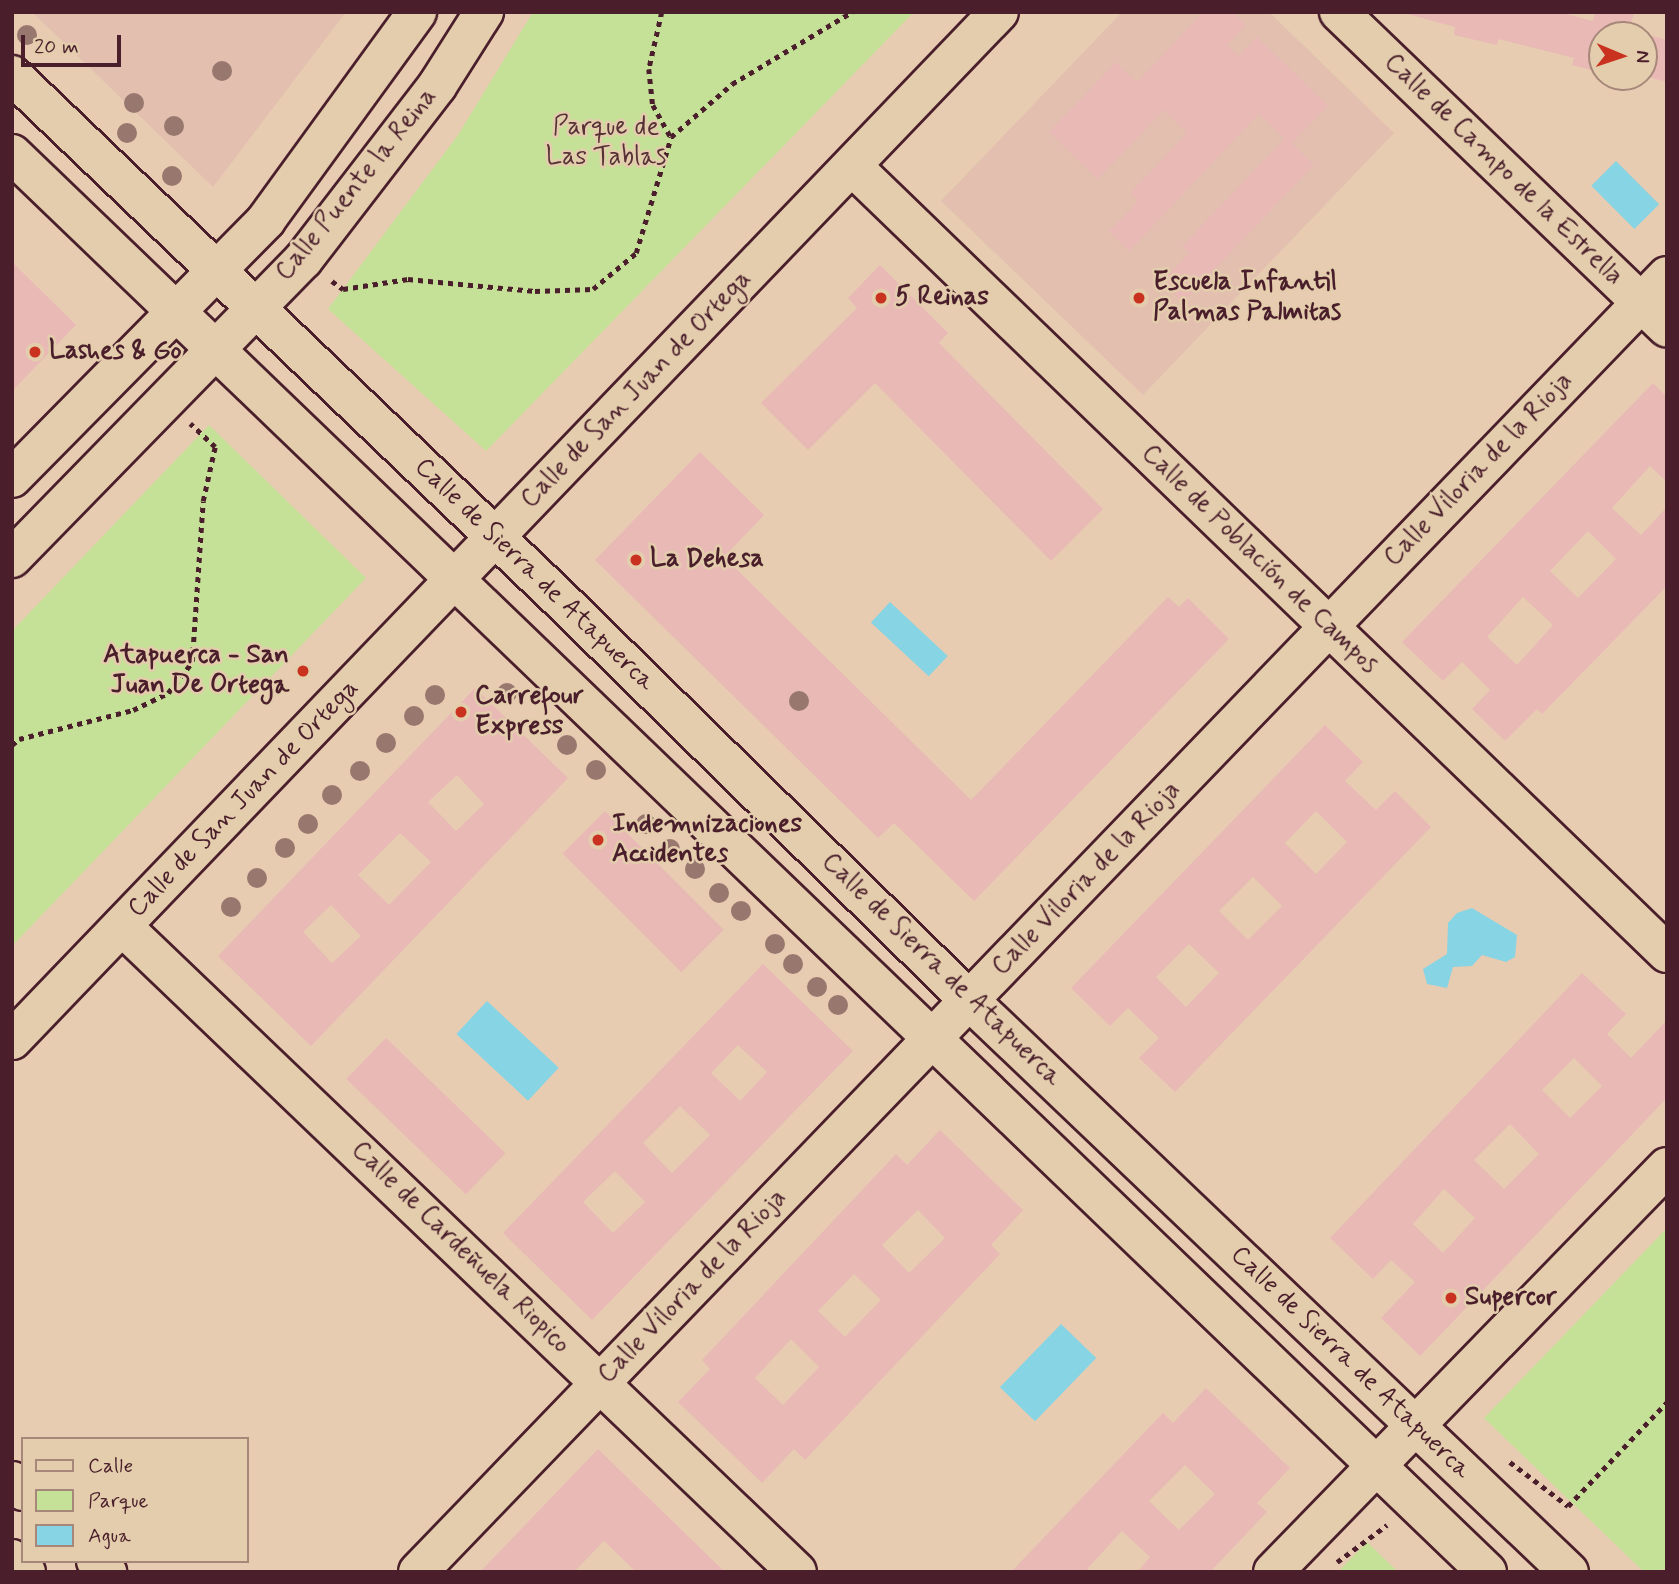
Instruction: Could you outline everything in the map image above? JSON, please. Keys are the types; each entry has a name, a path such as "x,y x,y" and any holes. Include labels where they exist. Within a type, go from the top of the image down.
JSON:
{"street":[{"name":"Calle Puente la Reina","path":"12,478 266,220 416,12"},
{"name":"Calle Puente la Reina","path":"12,558 303,260 437,86 484,12"},
{"name":"Calle de San Juan de Ortega","path":"12,1040 456,582 495,537 999,12"},
{"name":"Calle de Campo de la Estrella","path":"1339,12 1658,302"},
{"name":"Calle de Sierra de Atapuerca","path":"12,75 495,537 971,1002 1569,1572"},
{"name":"Calle de Sierra de Atapuerca","path":"12,153 1486,1572"},
{"name":"Calle de Población de Campos","path":"852,166 1667,953"},
{"name":"Calle Viloria de la Rioja","path":"418,1572 971,1002 1327,626 1658,302"},
{"name":"Calle de Cardeñuela Riopico","path":"122,926 797,1572"},
{"path":"1273,1572 1667,1167"},
{"path":"12,1559 26,1572"}],"path":[{"path":"662,12 649,69 653,104 671,137"},
{"path":"343,289 408,279 536,291 593,289 636,253 671,137 732,84 852,12"},
{"path":"12,745 19,739 133,710 168,693 192,662 203,501 215,447"},
{"path":"1568,1506 1667,1402"}],"shaded area":[{"path":"32,12 346,12 213,187"},
{"name":"Escuela Infantil Palmas Palmitas","path":"1122,12 1269,12 1394,133 1143,395 941,201"}],"green space":[{"name":"Parque de Las Tablas","path":"533,12 914,12 486,451 328,309 458,135"},
{"path":"209,425 366,578 12,946 12,631"},
{"path":"1667,1228 1667,1569 1644,1572 1484,1418"},
{"path":"1367,1542 1398,1572 1338,1572"}],"water":[{"path":"1616,161 1659,204 1634,229 1591,186"},
{"path":"890,602 948,656 929,676 871,622"},
{"path":"1472,908 1517,935 1515,957 1506,962 1482,955 1472,966 1453,967 1447,988 1427,984 1423,969 1447,954 1448,923 1457,913"},
{"path":"487,1001 559,1068 528,1101 456,1034"},
{"path":"1061,1324 1096,1358 1035,1421 1000,1387"}],"building":[{"path":"1203,12 1233,12 1246,25 1227,45 1239,56 1257,37 1328,105 1292,143 1314,165 1183,302 1162,282 1189,253 1182,246 1284,139 1259,114 1129,251 1109,231 1138,201 1130,193 1187,133 1164,110 1098,179 1049,132 1116,62 1137,82"},
{"path":"1400,12 1558,12 1593,21 1588,21 1588,69 1572,65 1574,58 1498,39 1497,45 1454,35 1455,27"},
{"path":"1595,12 1634,12 1632,21 1593,21"},
{"path":"1658,38 1667,40 1667,82 1658,80"},
{"path":"12,262 76,325 12,391"},
{"path":"880,265 948,333 939,343 1103,509 1051,561 875,383 808,450 761,403 857,308 848,298"},
{"path":"1653,383 1667,397 1667,482 1650,466 1612,508 1641,535 1667,507 1667,586 1542,714 1537,709 1505,741 1472,709 1490,690 1462,662 1443,681 1402,642","holes":["1588,531 1616,559 1578,598 1550,571","1523,597 1553,625 1517,665 1487,637"]},
{"path":"700,452 764,515 724,557 971,800 1168,597 1179,607 1188,598 1229,639 974,901 894,823 878,838 595,560"},
{"path":"475,688 568,778 311,1046 218,956","holes":["457,775 484,804 456,831 428,802","400,833 431,862 389,905 358,875","331,905 361,936 332,963 303,932"]},
{"path":"1325,725 1363,762 1345,781 1376,810 1395,791 1431,827 1175,1092 1139,1058 1159,1038 1128,1008 1110,1026 1071,988","holes":["1316,811 1347,842 1316,874 1285,843","1253,877 1282,906 1248,940 1219,911","1189,944 1219,973 1186,1007 1156,977"]},
{"path":"605,811 724,930 681,972 563,853"},
{"path":"763,964 853,1051 592,1320 503,1233","holes":["738,1045 767,1072 740,1101 711,1073","680,1106 710,1135 672,1173 643,1143","615,1171 645,1202 613,1233 583,1202"]},
{"path":"1582,973 1626,1014 1607,1034 1631,1058 1667,1020 1667,1098 1420,1356 1381,1318 1415,1282 1391,1260 1373,1279 1330,1238","holes":["1574,1058 1602,1086 1570,1118 1542,1090","1510,1124 1539,1154 1504,1189 1474,1160","1444,1189 1475,1218 1443,1253 1413,1224"]},
{"path":"386,1038 505,1153 466,1194 346,1079"},
{"path":"940,1130 1023,1210 991,1245 1000,1254 805,1460 794,1449 762,1483 678,1402 710,1369 702,1360 896,1154 907,1165","holes":["918,1210 945,1238 909,1273 882,1245","854,1274 881,1300 845,1337 818,1311","791,1339 819,1367 783,1405 755,1378"]},
{"path":"1206,1388 1290,1468 1257,1503 1267,1512 1210,1572 1137,1572 1150,1557 1122,1531 1087,1569 1090,1572 1011,1572 1163,1413 1173,1423","holes":["1185,1465 1215,1494 1179,1530 1149,1501"]},
{"path":"598,1449 725,1572 636,1572 604,1541 574,1572 480,1572"}],"place":[{"name":"5 Reinas","path":"881,298"},
{"name":"Escuela Infantil Palmas Palmitas","path":"1139,298"},
{"name":"Lashes & Go","path":"35,352"},
{"name":"La Dehesa","path":"636,560"},
{"name":"Atapuerca - San Juan De Ortega","path":"303,671"},
{"name":"Carrefour Express","path":"461,712"},
{"name":"Indemnizaciones Accidentes","path":"598,840"},
{"name":"Supercor","path":"1451,1298"}]}
